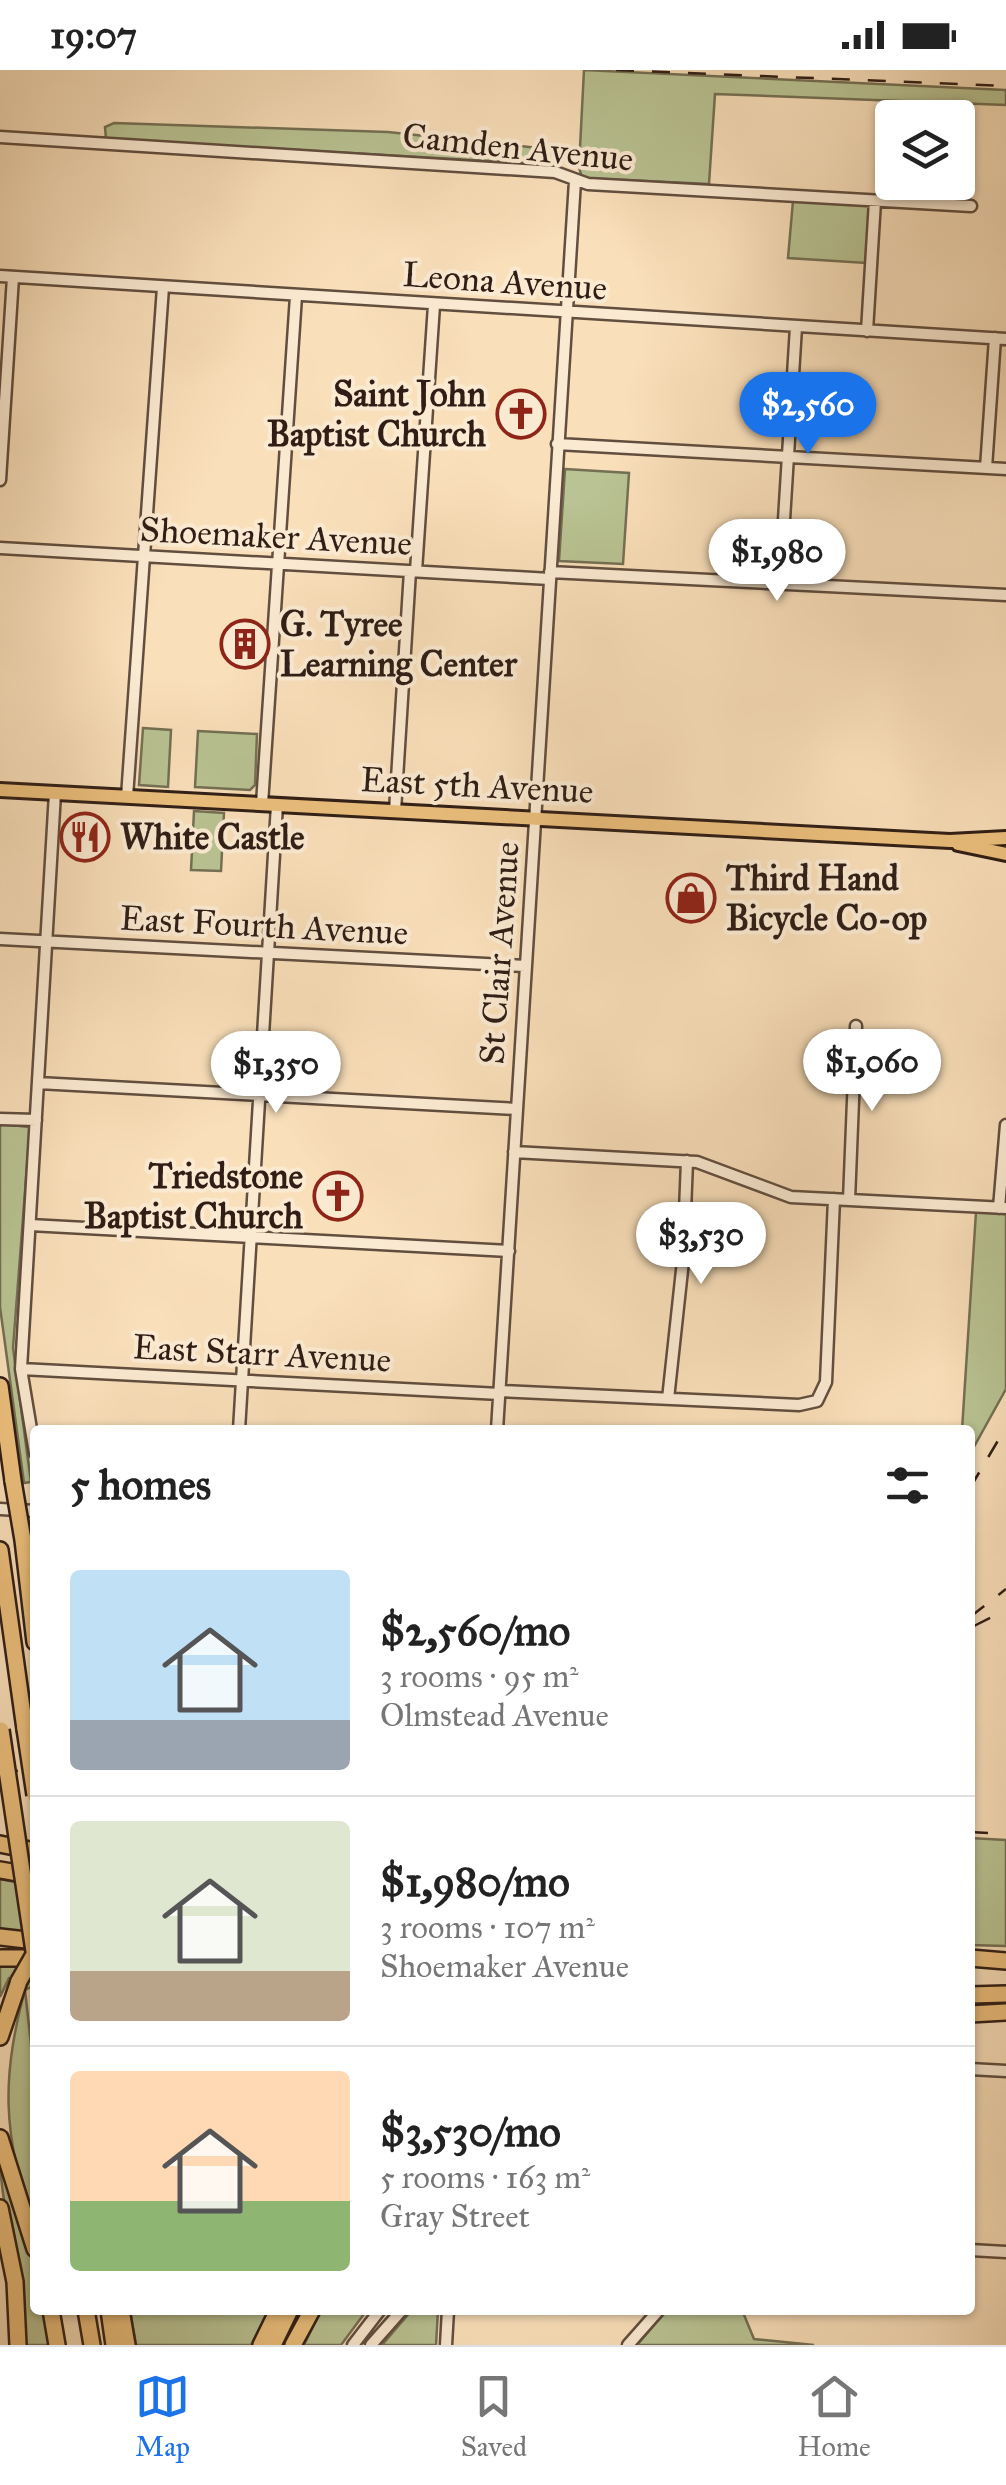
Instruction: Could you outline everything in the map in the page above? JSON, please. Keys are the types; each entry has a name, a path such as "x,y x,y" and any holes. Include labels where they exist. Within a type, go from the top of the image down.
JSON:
{"highway":[{"path":"0,1386 30,1594"},
{"path":"0,1550 30,1761"},
{"path":"0,1727 30,1923"},
{"path":"0,1844 30,1849"},
{"path":"0,1870 30,1875"},
{"path":"0,1938 30,1941"},
{"path":"0,1958 30,1956"},
{"path":"975,1959 1006,1964"},
{"path":"0,2016 30,1964"},
{"path":"975,1967 1006,1964"},
{"path":"0,2037 19,1981"},
{"path":"975,1995 1006,1994"},
{"path":"975,2014 1006,2012"},
{"path":"0,2138 30,2233"},
{"path":"0,2208 15,2282 18,2345"},
{"path":"52,2315 57,2345"},
{"path":"85,2315 88,2345"},
{"path":"110,2315 114,2345"},
{"path":"123,2315 127,2345"},
{"path":"261,2345 276,2315"},
{"path":"273,2345 288,2315"},
{"path":"293,2345 309,2315"}],"main road":[{"name":"East 5th Avenue","path":"0,790 950,842 1006,838"},
{"name":"East 5th Avenue","path":"950,842 985,853 1006,854"}],"street":[{"name":"Camden Avenue","path":"0,137 555,172 574,181 971,206"},
{"name":"St Clair Avenue","path":"498,1425 574,181"},
{"path":"867,331 875,201"},
{"name":"Leona Avenue","path":"0,276 1000,339"},
{"path":"0,480 13,277"},
{"path":"127,797 163,286"},
{"path":"239,1425 268,952 278,561 296,296"},
{"path":"394,811 434,305"},
{"path":"780,584 796,327"},
{"path":"986,468 1000,339"},
{"path":"557,444 1006,469"},
{"name":"Shoemaker Avenue","path":"0,548 413,571 1006,594"},
{"path":"30,1425 21,1369 56,793"},
{"name":"East Fourth Avenue","path":"0,938 525,966"},
{"path":"849,1200 856,1026"},
{"path":"38,1083 517,1109"},
{"path":"0,1118 36,1120"},
{"path":"514,1152 687,1161 792,1197 1003,1208 1006,1125"},
{"path":"668,1399 680,1300 687,1161"},
{"name":"East Starr Avenue","path":"21,1369 799,1405 817,1402 826,1382 834,1199"},
{"path":"30,1225 508,1251"},
{"path":"0,1509 30,1511"},
{"path":"975,2068 1006,2070"},
{"path":"975,2250 1006,2252"},
{"path":"353,2345 376,2315"},
{"path":"372,2345 398,2315"},
{"path":"446,2345 448,2315"},
{"path":"628,2345 655,2315"}],"green space":[{"path":"584,70 1006,90 1006,105 975,104 975,100 715,94 709,184 582,178 579,167"},
{"path":"114,123 388,132 557,150 558,165 106,139 105,127"},
{"path":"793,201 874,206 866,263 788,258"},
{"path":"565,469 629,473 623,564 559,561"},
{"path":"143,728 171,730 168,787 139,785"},
{"path":"198,731 257,734 255,785 250,790 195,787"},
{"path":"194,811 224,813 221,871 191,870"},
{"path":"0,1124 30,1127 13,1348 30,1482 24,1483 0,1307"},
{"path":"976,1212 1006,1214 1006,1389 975,1445 975,1425 962,1425"},
{"path":"975,1838 1006,1840 1006,1946 975,1945"},
{"path":"0,1879 30,1885 30,1935 0,1932"},
{"path":"0,1965 30,1965 30,1988 25,1990 28,1978 9,1978 0,1997"},
{"path":"25,1990 30,2036 30,2215 11,2134 9,2077"},
{"path":"0,2154 30,2253 30,2315 46,2315 52,2345 25,2345 22,2297"},
{"path":"131,2315 266,2315 251,2345 136,2345"},
{"path":"319,2315 363,2315 341,2345 304,2345"},
{"path":"408,2315 438,2315 436,2345 382,2345"},
{"path":"663,2315 744,2315 754,2339 814,2345 637,2345"}],"railway":[{"path":"616,70 1006,86"},
{"path":"975,1480 1006,1427"},
{"path":"975,1613 1006,1589"},
{"path":"975,1626 1006,1610"},
{"path":"0,1770 30,1772"},
{"path":"975,1832 1006,1834"}],"place":[{"name":"Saint John Baptist Church","path":"521,414"},
{"name":"G. Tyree Learning Center","path":"245,644"},
{"name":"White Castle","path":"85,837"},
{"name":"Third Hand Bicycle Co-op","path":"691,898"},
{"name":"Triedstone Baptist Church","path":"338,1196"}]}
